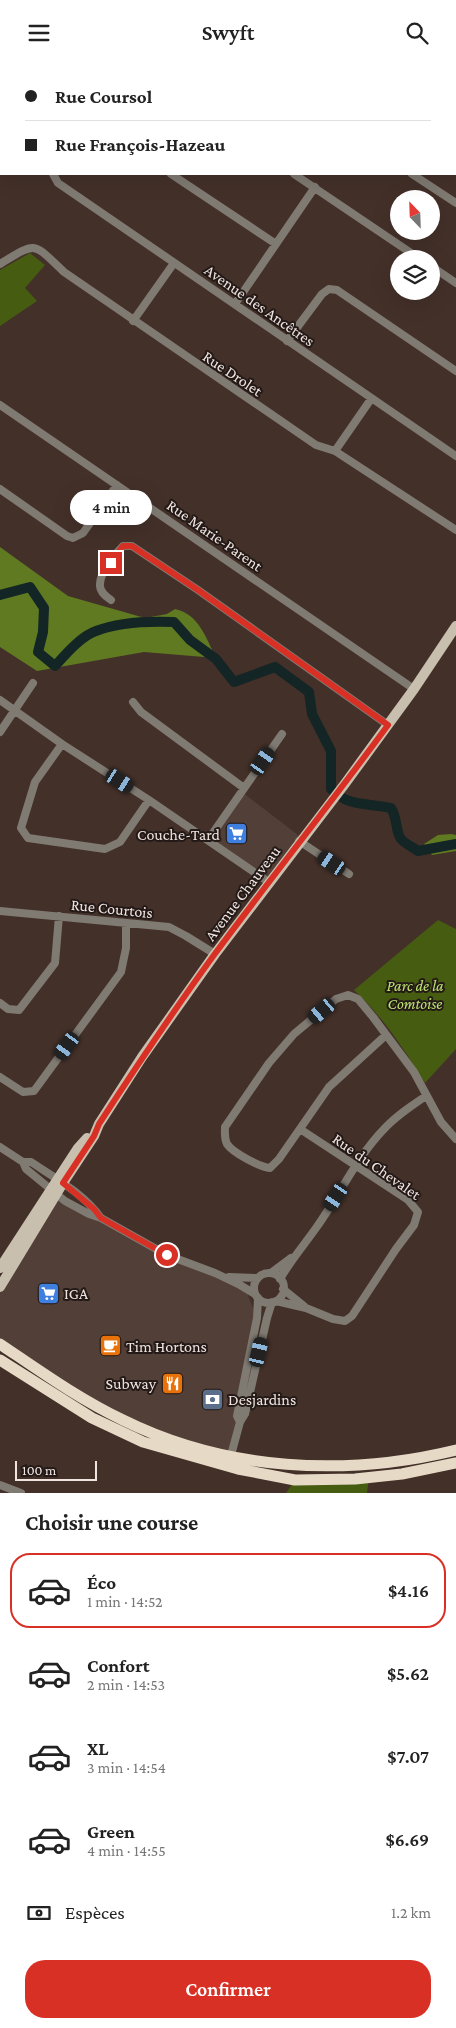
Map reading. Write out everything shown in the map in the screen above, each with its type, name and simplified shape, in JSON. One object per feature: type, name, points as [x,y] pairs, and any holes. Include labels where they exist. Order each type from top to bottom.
[{"type":"highway","points":[[0,1344],[68,1390],[124,1421],[229,1461],[336,1466],[400,1461],[456,1450]]},
{"type":"highway","points":[[0,1360],[92,1419],[143,1442],[229,1461],[295,1480],[355,1479],[402,1474],[456,1463]]},
{"type":"main road","name":"Avenue Chauveau","points":[[53,1192],[78,1148],[99,1124],[142,1057],[215,954],[344,785],[414,689],[456,626]]},
{"type":"main road","points":[[0,1268],[53,1192]]},
{"type":"main road","points":[[0,1287],[53,1192]]},
{"type":"street","name":"Avenue des Ancêtres","points":[[54,175],[58,183],[456,457]]},
{"type":"street","points":[[172,175],[276,244]]},
{"type":"street","points":[[296,175],[407,250]]},
{"type":"street","points":[[414,175],[456,203]]},
{"type":"street","points":[[235,304],[315,187]]},
{"type":"street","name":"Rue Drolet","points":[[0,263],[26,248],[32,246],[38,248],[64,272],[132,321],[316,445],[335,451],[456,530]]},
{"type":"street","points":[[132,321],[174,263]]},
{"type":"street","points":[[440,272],[456,283]]},
{"type":"street","points":[[287,341],[322,294],[329,289],[337,290],[456,371]]},
{"type":"street","points":[[335,451],[371,399]]},
{"type":"street","name":"Rue Marie-Parent","points":[[0,405],[414,689]]},
{"type":"street","points":[[0,489],[67,536],[73,538],[83,533],[117,485]]},
{"type":"street","points":[[110,600],[101,589],[102,575],[123,546],[132,546],[198,590],[388,725]]},
{"type":"street","points":[[0,732],[33,683]]},
{"type":"street","points":[[0,700],[62,744],[149,800],[270,883]]},
{"type":"street","points":[[133,702],[141,712],[244,788]]},
{"type":"street","points":[[208,840],[282,734]]},
{"type":"street","points":[[62,744],[36,782],[21,827],[28,838],[105,849],[120,841],[149,800]]},
{"type":"street","points":[[300,841],[349,874]]},
{"type":"street","name":"Rue Courtois","points":[[0,911],[169,927],[186,935],[215,954]]},
{"type":"street","points":[[0,1003],[8,1009],[20,1010],[55,963],[59,916]]},
{"type":"street","points":[[0,1077],[23,1092],[34,1091],[121,972],[126,949],[126,923]]},
{"type":"street","points":[[386,1035],[329,1087],[270,1168],[260,1167],[228,1145],[224,1136],[226,1127],[259,1079],[294,1034],[336,999],[348,995],[360,1001],[386,1035],[414,1072],[441,1122],[456,1139]]},
{"type":"street","points":[[280,1279],[294,1255],[316,1228],[356,1166],[383,1130],[405,1110],[426,1096]]},
{"type":"street","name":"Rue du Chevalet","points":[[274,1301],[306,1308],[333,1319],[345,1321],[352,1316],[414,1225],[418,1212],[408,1200],[300,1129]]},
{"type":"street","points":[[0,1147],[23,1162],[30,1162],[60,1181],[94,1209],[101,1218]]},
{"type":"street","points":[[23,1162],[26,1169],[53,1192],[88,1214],[101,1218],[167,1255],[222,1276],[265,1302],[274,1301],[280,1297],[283,1289],[280,1279],[271,1273]]},
{"type":"street","points":[[222,1276],[246,1279],[257,1278],[271,1273],[294,1255]]},
{"type":"street","points":[[240,1422],[237,1416],[257,1318],[257,1296],[254,1286],[257,1278]]},
{"type":"street","name":"Rue du Chevalet","points":[[283,1289],[306,1308]]},
{"type":"street","points":[[229,1461],[240,1422],[245,1414],[267,1318],[274,1301]]},
{"type":"street","points":[[0,1485],[21,1493]]},
{"type":"shaded area","points":[[242,792],[302,838],[270,883],[208,840]]},
{"type":"shaded area","points":[[56,1195],[137,1239],[245,1288],[257,1318],[231,1456],[148,1431],[0,1344],[0,1287]]},
{"type":"green space","points":[[30,253],[45,265],[25,288],[37,301],[0,326],[0,270]]},
{"type":"green space","points":[[0,547],[68,596],[145,618],[167,614],[175,609],[183,612],[196,621],[216,658],[144,652],[37,671],[0,647]]},
{"type":"green space","points":[[438,835],[456,835],[456,851],[432,855],[424,844]]},
{"type":"green space","name":"Parc de la Comtoise","points":[[438,920],[456,929],[456,1049],[425,1083],[392,1034],[365,1000],[354,990]]},
{"type":"green space","points":[[369,1478],[367,1493],[286,1493],[295,1480]]},
{"type":"waterway","points":[[0,595],[30,587],[44,608],[43,632],[38,652],[55,666],[68,651],[90,633],[124,624],[174,622],[190,640],[216,659],[234,682],[275,667],[309,692],[312,714],[331,751],[331,789],[337,795],[351,802],[391,808],[401,839],[418,851],[456,844]]},
{"type":"place","name":"Couche-Tard","points":[[236,834]]},
{"type":"place","name":"IGA","points":[[48,1293]]},
{"type":"place","name":"Tim Hortons","points":[[110,1346]]},
{"type":"place","name":"Subway","points":[[172,1383]]},
{"type":"place","name":"Desjardins","points":[[212,1399]]},
{"type":"route","points":[[111,563],[123,546],[132,546],[198,590],[388,725],[181,1001],[142,1057],[63,1183],[94,1209],[101,1218],[167,1255]]}]
